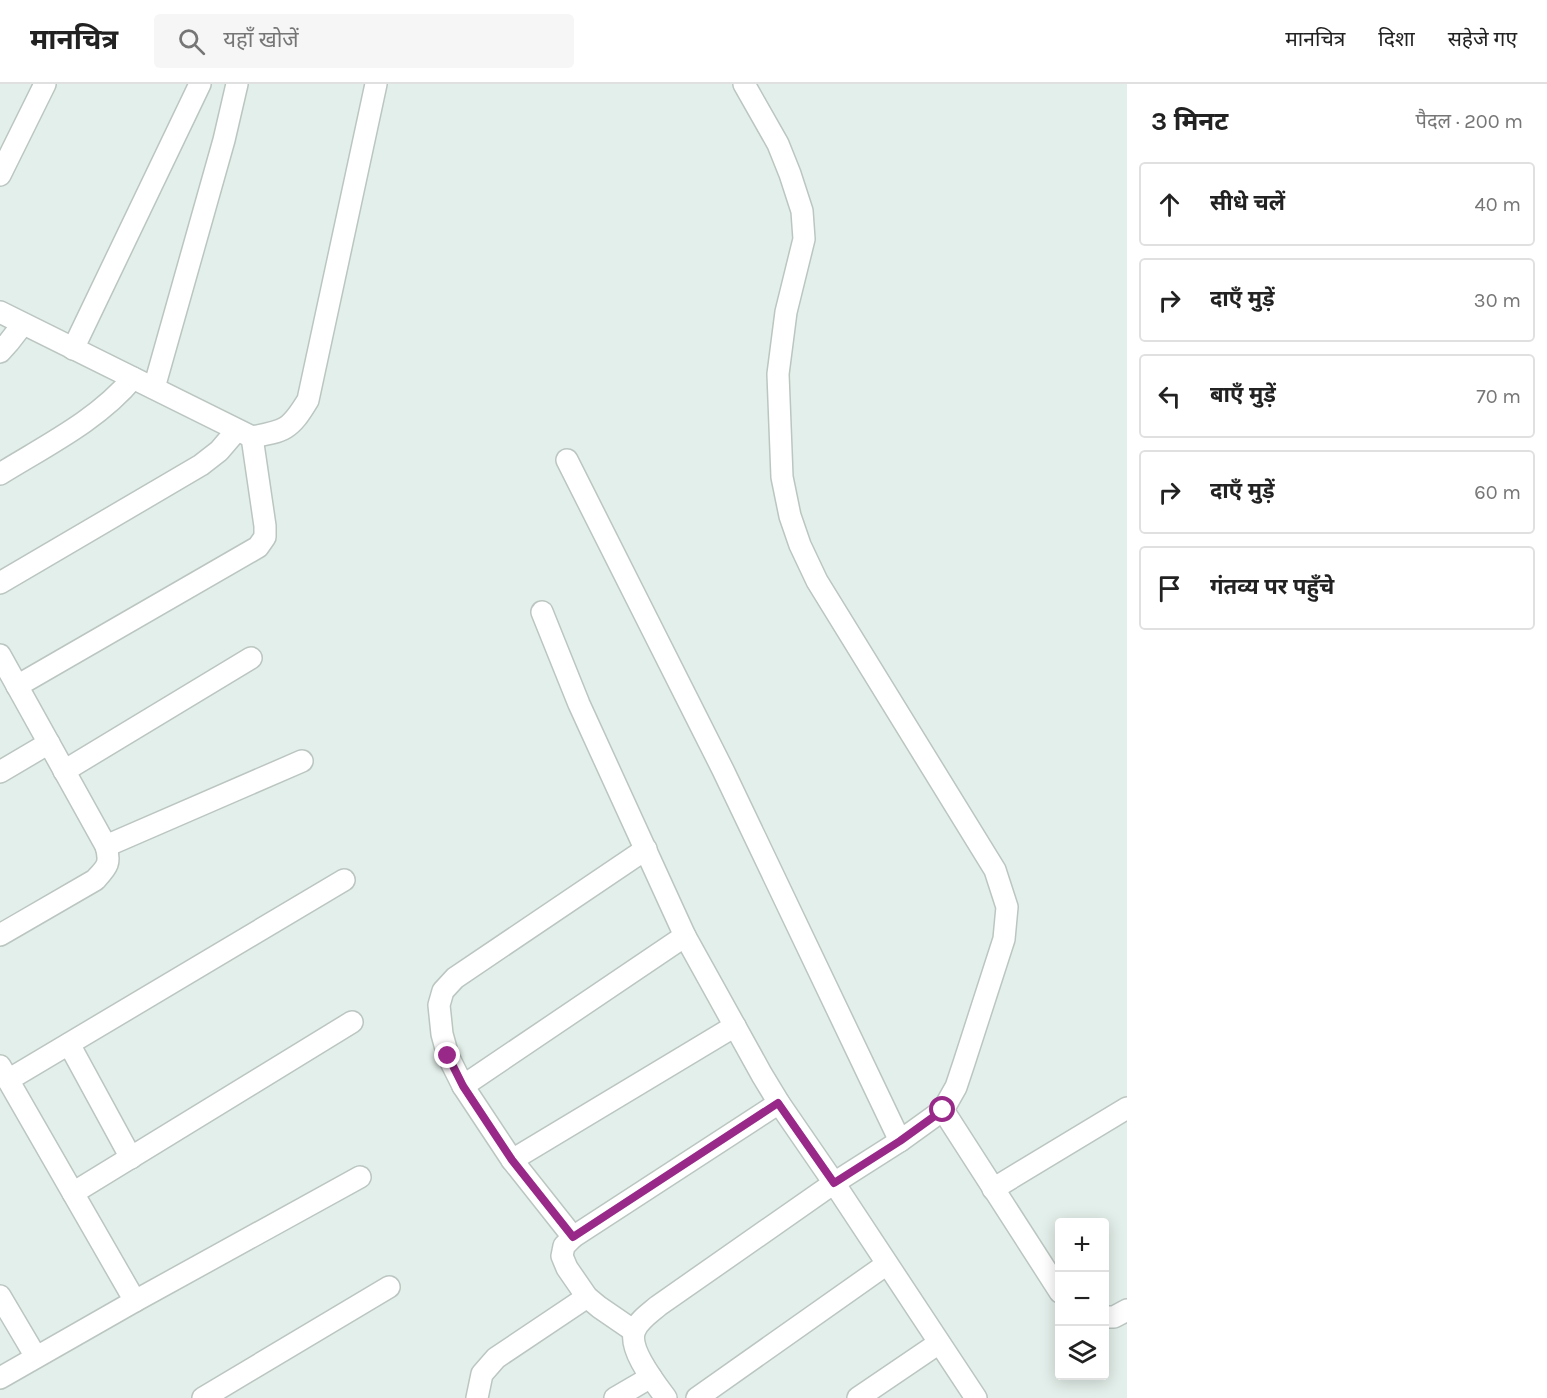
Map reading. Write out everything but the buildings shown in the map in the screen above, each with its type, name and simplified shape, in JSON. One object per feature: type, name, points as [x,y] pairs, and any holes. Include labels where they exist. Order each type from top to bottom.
[{"type":"street","points":[[0,175],[45,84]]},
{"type":"street","points":[[73,349],[200,84]]},
{"type":"street","points":[[154,388],[224,140],[237,84]]},
{"type":"street","points":[[0,312],[244,434],[280,432],[297,418],[308,400],[376,84]]},
{"type":"street","points":[[666,1398],[634,1348],[634,1331],[643,1319],[658,1306],[943,1110],[959,1079],[1004,939],[1007,907],[995,870],[817,580],[800,545],[790,516],[782,477],[778,374],[786,312],[804,239],[802,211],[778,144],[744,84]]},
{"type":"street","points":[[0,352],[23,324]]},
{"type":"street","points":[[0,474],[90,419],[121,392],[133,378]]},
{"type":"street","points":[[0,583],[201,465],[244,434]]},
{"type":"street","points":[[17,686],[258,547],[265,537],[265,526],[244,434]]},
{"type":"street","points":[[567,460],[723,770],[900,1141]]},
{"type":"street","points":[[542,612],[579,704],[685,936],[778,1103],[834,1183],[976,1398]]},
{"type":"street","points":[[0,655],[106,846],[109,858],[105,869],[95,880],[0,935]]},
{"type":"street","points":[[64,771],[251,658]]},
{"type":"street","points":[[0,772],[49,744]]},
{"type":"street","points":[[106,846],[302,761]]},
{"type":"street","points":[[573,1237],[512,1160],[463,1086],[448,1056],[442,1034],[439,1005],[443,991],[455,978],[646,849]]},
{"type":"street","points":[[135,1301],[4,1073],[69,1044],[344,880]]},
{"type":"street","points":[[463,1086],[685,936]]},
{"type":"street","points":[[73,1193],[352,1022]]},
{"type":"street","points":[[512,1160],[735,1026]]},
{"type":"street","points":[[69,1044],[131,1158]]},
{"type":"street","points":[[634,1331],[587,1297],[561,1256],[564,1246],[573,1237],[778,1103]]},
{"type":"street","points":[[993,1189],[1127,1108]]},
{"type":"street","points":[[943,1110],[1055,1286]]},
{"type":"street","points":[[0,1378],[360,1177]]},
{"type":"street","points":[[697,1398],[887,1264]]},
{"type":"street","points":[[203,1398],[389,1287]]},
{"type":"street","points":[[0,1296],[36,1357]]},
{"type":"street","points":[[477,1398],[482,1374],[496,1358],[587,1297]]},
{"type":"street","points":[[1109,1317],[1114,1317],[1127,1310]]},
{"type":"street","points":[[858,1398],[939,1343]]},
{"type":"street","points":[[615,1398],[651,1377]]},
{"type":"route","points":[[448,1056],[463,1086],[512,1160],[573,1237],[778,1103],[834,1183],[900,1141],[943,1110]]}]
